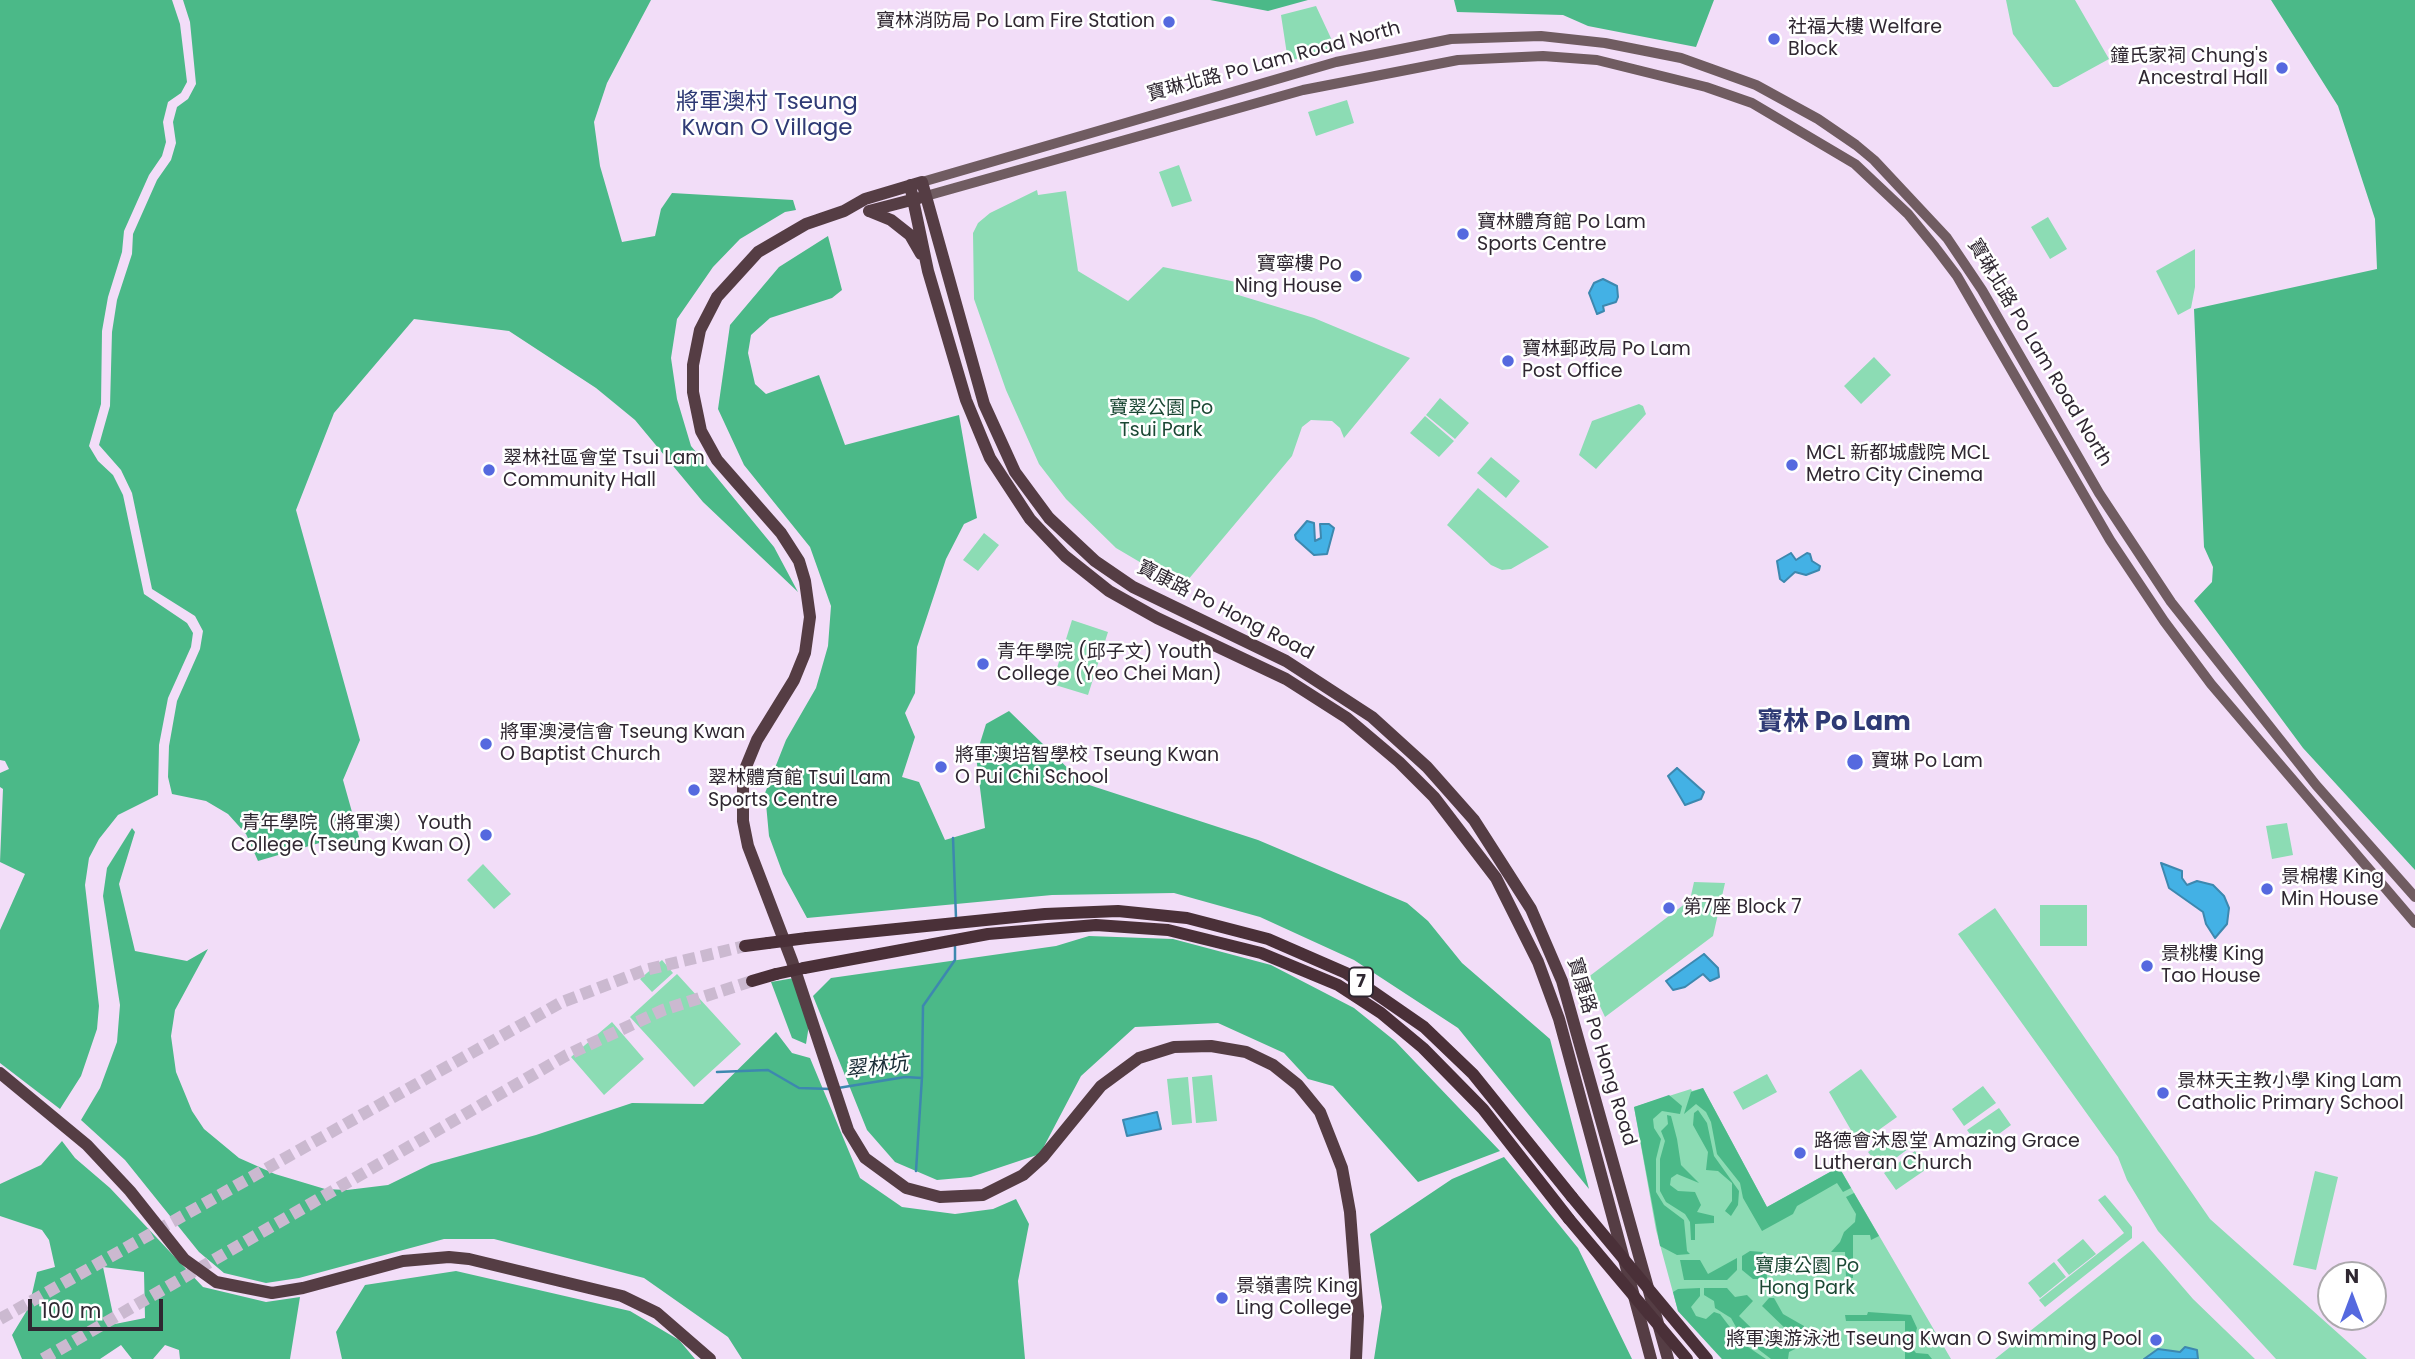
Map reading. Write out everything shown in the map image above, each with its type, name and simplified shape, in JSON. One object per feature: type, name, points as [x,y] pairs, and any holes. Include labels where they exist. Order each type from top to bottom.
[{"type":"highway","name":"7","points":[[746,946],[1071,912],[1134,912],[1205,921],[1282,943],[1346,973],[1410,1016],[1461,1061],[1707,1359]]},
{"type":"highway","name":"7","points":[[752,981],[918,945],[1076,926],[1137,926],[1219,940],[1285,961],[1338,985],[1381,1013],[1442,1065],[1483,1109],[1569,1219],[1687,1359]]},
{"type":"main road","name":"寶琳北路 Po Lam Road North","points":[[1356,1359],[1358,1316],[1350,1212],[1333,1140],[1320,1112],[1298,1085],[1273,1065],[1246,1052],[1211,1046],[1174,1047],[1139,1058],[1101,1086],[1043,1157],[1016,1181],[984,1195],[950,1197],[914,1191],[873,1166],[848,1130],[792,961],[745,834],[743,774],[757,740],[794,680],[805,653],[810,617],[805,581],[799,561],[781,533],[717,460],[701,431],[693,392],[693,365],[700,330],[712,306],[731,279],[750,259],[776,239],[806,224],[844,211],[865,199],[1336,62],[1451,39],[1541,36],[1605,43],[1681,58],[1756,85],[1818,119],[1856,145],[1947,238],[1982,290],[2099,493],[2163,591],[2308,775],[2415,897]]},
{"type":"main road","name":"寶琳北路 Po Lam Road North","points":[[844,211],[869,211],[920,198],[1303,90],[1458,60],[1502,56],[1597,60],[1706,87],[1752,103],[1855,164],[1908,214],[1935,247],[1957,276],[2110,540],[2164,621],[2220,694],[2415,923]]},
{"type":"main road","name":"寶康路 Po Hong Road","points":[[916,184],[984,404],[1016,472],[1049,518],[1079,548],[1133,587],[1286,661],[1387,728],[1459,801],[1505,865],[1542,932],[1569,1000],[1668,1359]]},
{"type":"main road","name":"寶康路 Po Hong Road","points":[[920,198],[928,271],[960,382],[985,449],[1019,505],[1053,545],[1094,580],[1129,603],[1286,679],[1347,718],[1423,785],[1490,869],[1529,942],[1552,999],[1651,1359]]},
{"type":"main road","points":[[869,211],[891,220],[910,235],[928,271]]},
{"type":"main road","points":[[0,1073],[87,1145],[130,1191],[184,1259],[216,1282],[272,1293],[303,1288],[403,1261],[449,1257],[469,1259],[600,1289],[630,1299],[666,1320],[710,1359]]},
{"type":"green space","points":[[0,0],[172,0],[180,24],[187,82],[181,93],[168,102],[163,122],[166,142],[162,156],[149,175],[124,231],[122,252],[108,297],[102,331],[101,404],[89,446],[98,461],[113,475],[123,495],[144,594],[187,623],[193,633],[191,647],[168,698],[159,745],[158,795],[118,815],[99,839],[89,858],[85,885],[99,1006],[97,1029],[81,1076],[60,1109],[0,1063],[0,930],[25,874],[0,862],[3,789],[0,787],[0,773],[9,769],[5,761],[0,760]]},
{"type":"green space","points":[[183,0],[651,0],[607,83],[594,122],[600,166],[622,242],[655,236],[661,209],[672,193],[793,200],[796,210],[785,212],[740,239],[713,267],[677,319],[671,358],[677,399],[691,446],[774,547],[798,592],[703,502],[635,420],[596,388],[509,331],[414,319],[334,413],[296,510],[360,740],[343,780],[361,844],[333,839],[258,861],[246,834],[228,814],[206,801],[172,794],[168,777],[169,746],[177,701],[200,649],[203,631],[195,616],[152,589],[132,493],[121,470],[99,445],[110,406],[112,332],[117,300],[132,254],[133,234],[157,180],[171,160],[176,143],[173,122],[177,107],[188,99],[196,84],[190,22]]},
{"type":"green space","points":[[1210,0],[1308,0],[1268,11]]},
{"type":"green space","points":[[1454,0],[1714,0],[1696,47],[1588,26],[1563,15],[1457,12]]},
{"type":"green space","points":[[2006,0],[2075,0],[2109,59],[2058,87],[2053,87],[2013,34]]},
{"type":"green space","points":[[2271,0],[2415,0],[2415,870],[2303,748],[2194,601],[2212,582],[2213,567],[2204,547],[2194,309],[2377,269],[2375,219],[2338,106]]},
{"type":"green space","points":[[1316,6],[1336,49],[1288,61],[1281,15]]},
{"type":"green space","points":[[1347,100],[1354,123],[1316,136],[1308,112]]},
{"type":"green space","points":[[1179,165],[1192,201],[1172,207],[1159,172]]},
{"type":"green space","name":"寶翠公園 Po Tsui Park","points":[[1037,190],[1038,195],[1066,191],[1078,271],[1128,301],[1163,267],[1236,282],[1235,294],[1314,318],[1410,358],[1344,438],[1340,428],[1332,421],[1311,420],[1302,427],[1292,456],[1182,587],[1167,578],[1155,578],[1155,571],[1116,548],[1066,499],[1039,464],[1006,390],[974,299],[973,233],[978,223],[990,213]]},
{"type":"green space","points":[[2048,217],[2067,249],[2050,259],[2031,227]]},
{"type":"green space","points":[[828,236],[842,290],[832,298],[770,318],[751,335],[748,353],[755,384],[766,394],[819,375],[845,445],[959,415],[977,518],[964,524],[946,559],[917,647],[915,693],[905,713],[915,737],[902,777],[919,782],[945,840],[985,828],[976,756],[986,724],[1009,711],[1083,783],[1258,840],[1407,903],[1428,921],[1462,963],[1550,1039],[1589,1189],[1458,1028],[1354,960],[1260,917],[1174,893],[1052,895],[807,918],[783,874],[769,836],[765,793],[786,740],[816,688],[828,646],[831,606],[810,547],[744,465],[718,409],[730,325],[779,267]]},
{"type":"green space","points":[[2195,249],[2195,287],[2191,308],[2178,315],[2156,271]]},
{"type":"green space","points":[[1874,357],[1891,375],[1861,404],[1844,386]]},
{"type":"green space","points":[[1440,398],[1469,423],[1455,439],[1426,415]]},
{"type":"green space","points":[[1639,404],[1643,406],[1646,414],[1596,469],[1579,455],[1592,421]]},
{"type":"green space","points":[[1425,416],[1454,441],[1439,457],[1410,433]]},
{"type":"green space","points":[[1491,457],[1520,481],[1506,498],[1477,473]]},
{"type":"green space","points":[[1478,488],[1549,547],[1511,569],[1502,570],[1491,565],[1447,525]]},
{"type":"green space","points":[[984,533],[999,545],[978,571],[963,560]]},
{"type":"green space","points":[[1072,620],[1108,632],[1088,695],[1052,684]]},
{"type":"green space","points":[[2287,823],[2293,855],[2272,859],[2266,826]]},
{"type":"green space","points":[[132,828],[135,832],[119,884],[135,951],[187,961],[208,949],[175,1010],[171,1036],[176,1072],[192,1111],[204,1129],[239,1158],[275,1174],[325,1189],[347,1190],[388,1185],[431,1164],[536,1135],[632,1103],[703,1104],[776,1032],[792,1053],[810,1058],[860,1178],[902,1207],[955,1214],[993,1209],[1016,1199],[1029,1224],[1018,1281],[1025,1359],[742,1359],[728,1337],[644,1278],[494,1239],[444,1239],[299,1278],[266,1283],[224,1273],[199,1252],[125,1160],[81,1120],[100,1088],[117,1042],[120,1005],[103,896],[107,868]]},
{"type":"green space","points":[[483,864],[511,894],[494,909],[467,880]]},
{"type":"green space","points":[[1694,882],[1725,883],[1713,936],[1605,1017],[1587,978],[1690,900]]},
{"type":"green space","points":[[2040,905],[2087,905],[2087,946],[2040,946]]},
{"type":"green space","points":[[1995,908],[2210,1219],[2317,1314],[2317,1331],[2336,1331],[2367,1359],[2276,1359],[2158,1231],[2127,1180],[2118,1157],[1958,934]]},
{"type":"green space","points":[[1089,936],[1173,939],[1271,965],[1354,1008],[1395,1041],[1500,1151],[1418,1182],[1333,1086],[1308,1079],[1284,1053],[1218,1023],[1135,1027],[1081,1076],[1040,1154],[971,1177],[937,1180],[895,1162],[867,1130],[813,996],[831,978],[1056,946]]},
{"type":"green space","points":[[662,960],[673,973],[652,992],[640,979]]},
{"type":"green space","points":[[677,974],[741,1044],[694,1087],[630,1017]]},
{"type":"green space","points":[[794,978],[809,1025],[806,1044],[792,1038],[771,982]]},
{"type":"green space","points":[[612,1022],[644,1059],[604,1095],[571,1057]]},
{"type":"green space","points":[[1861,1069],[1897,1117],[1859,1144],[1829,1092]]},
{"type":"green space","points":[[1767,1074],[1777,1092],[1743,1110],[1733,1092]]},
{"type":"green space","points":[[1212,1075],[1217,1121],[1196,1123],[1192,1077]]},
{"type":"green space","points":[[1188,1077],[1192,1123],[1172,1125],[1167,1079]]},
{"type":"green space","points":[[1983,1086],[1996,1103],[1964,1126],[1952,1109]]},
{"type":"green space","name":"寶康公園 Po Hong Park","points":[[1703,1088],[1767,1207],[1839,1167],[1951,1359],[1722,1359],[1678,1311],[1656,1230],[1634,1107],[1691,1089]]},
{"type":"green space","points":[[1703,1088],[1767,1207],[1839,1167],[1851,1188],[1843,1192],[1837,1183],[1797,1206],[1793,1214],[1762,1231],[1743,1198],[1740,1183],[1717,1154],[1711,1122],[1706,1112],[1696,1104],[1684,1114],[1691,1092]]},
{"type":"green space","points":[[1669,1095],[1682,1106],[1680,1114],[1662,1111],[1653,1119],[1654,1128],[1661,1139],[1656,1159],[1656,1192],[1664,1205],[1684,1220],[1687,1251],[1690,1254],[1677,1255],[1660,1246],[1634,1107]]},
{"type":"green space","points":[[1999,1108],[2011,1125],[1980,1148],[1967,1130]]},
{"type":"green space","points":[[1698,1110],[1707,1123],[1714,1156],[1739,1191],[1738,1205],[1731,1216],[1725,1211],[1732,1201],[1732,1183],[1718,1171],[1706,1170],[1708,1152],[1693,1125],[1694,1113]]},
{"type":"green space","points":[[1667,1115],[1671,1116],[1681,1165],[1699,1183],[1677,1174],[1671,1178],[1670,1185],[1678,1191],[1695,1192],[1701,1205],[1697,1212],[1714,1216],[1714,1223],[1695,1224],[1695,1240],[1691,1240],[1690,1222],[1685,1214],[1666,1202],[1660,1191],[1660,1159],[1665,1141],[1661,1131],[1668,1124]]},
{"type":"green space","points":[[1900,1129],[1912,1146],[1881,1169],[1868,1152]]},
{"type":"green space","points":[[62,1141],[75,1158],[110,1188],[203,1287],[266,1302],[300,1297],[290,1359],[180,1359],[179,1350],[165,1345],[153,1359],[132,1359],[121,1345],[100,1359],[22,1359],[12,1335],[29,1307],[37,1272],[55,1267],[49,1240],[42,1230],[0,1216],[0,1184],[41,1165]],"holes":[[[103,1267],[144,1272],[145,1318],[115,1324]]]},
{"type":"green space","points":[[1915,1151],[1928,1168],[1896,1190],[1884,1173]]},
{"type":"green space","points":[[1504,1157],[1578,1248],[1632,1359],[1374,1359],[1382,1307],[1370,1234],[1452,1179]]},
{"type":"green space","points":[[2315,1171],[2338,1177],[2316,1270],[2293,1265]]},
{"type":"green space","points":[[1854,1193],[1879,1236],[1871,1240],[1870,1235],[1853,1235],[1853,1278],[1846,1278],[1845,1252],[1831,1252],[1844,1232],[1855,1222],[1856,1214],[1846,1197]]},
{"type":"green space","points":[[2105,1195],[2132,1227],[2132,1238],[2045,1307],[2039,1300],[2124,1233],[2098,1200]]},
{"type":"green space","points":[[2083,1239],[2096,1254],[2069,1275],[2057,1260]]},
{"type":"green space","points":[[2143,1241],[2193,1299],[2255,1359],[1995,1359]]},
{"type":"green space","points":[[1750,1251],[1763,1252],[1767,1279],[1753,1279],[1742,1270],[1742,1256]]},
{"type":"green space","points":[[1737,1258],[1737,1270],[1727,1280],[1684,1280],[1680,1260],[1700,1260],[1708,1274]]},
{"type":"green space","points":[[2054,1262],[2066,1277],[2040,1298],[2028,1283]]},
{"type":"green space","points":[[456,1271],[630,1311],[679,1340],[695,1359],[342,1359],[336,1332],[365,1285]]},
{"type":"green space","points":[[1700,1288],[1700,1296],[1691,1307],[1696,1316],[1706,1319],[1714,1312],[1720,1314],[1742,1343],[1766,1359],[1722,1359],[1678,1311],[1673,1292],[1678,1289]]},
{"type":"green space","points":[[1704,1288],[1727,1288],[1735,1297],[1747,1295],[1753,1301],[1739,1316],[1773,1349],[1789,1332],[1762,1306],[1769,1298],[1774,1298],[1783,1314],[1804,1326],[1805,1337],[1797,1348],[1789,1352],[1788,1359],[1771,1359],[1741,1336],[1731,1318],[1715,1308],[1714,1301],[1704,1295]]},
{"type":"green space","points":[[1868,1312],[1911,1315],[1917,1328],[1912,1348],[1916,1353],[1928,1354],[1932,1359],[1905,1359],[1905,1321],[1846,1321],[1845,1315],[1867,1315]]},
{"type":"water","points":[[1603,279],[1617,286],[1618,297],[1616,302],[1603,306],[1604,311],[1597,314],[1589,293],[1594,283]]},
{"type":"water","points":[[1307,521],[1314,523],[1315,541],[1321,538],[1320,524],[1329,524],[1334,528],[1327,554],[1314,555],[1296,539],[1295,535]]},
{"type":"water","points":[[1791,553],[1796,560],[1807,553],[1810,554],[1812,561],[1820,566],[1819,570],[1806,575],[1795,572],[1784,582],[1780,579],[1777,561]]},
{"type":"water","points":[[1677,768],[1704,792],[1701,799],[1685,805],[1668,776]]},
{"type":"water","points":[[2161,863],[2182,871],[2182,878],[2187,885],[2197,881],[2213,885],[2224,896],[2229,908],[2227,924],[2215,938],[2206,924],[2203,912],[2169,888]]},
{"type":"water","points":[[1704,954],[1718,968],[1719,977],[1710,981],[1703,974],[1685,987],[1673,990],[1666,981]]},
{"type":"water","points":[[1157,1112],[1161,1129],[1127,1136],[1123,1120]]},
{"type":"water","points":[[2185,1347],[2197,1350],[2198,1359],[2144,1359],[2158,1349],[2180,1352]]},
{"type":"waterway","name":"翠林坑","points":[[953,838],[956,918]]},
{"type":"waterway","name":"翠林坑","points":[[838,1088],[905,1077],[922,1078],[923,1006],[955,960],[955,945]]},
{"type":"waterway","name":"翠林坑","points":[[717,1072],[768,1070],[799,1088],[831,1089]]},
{"type":"waterway","points":[[916,1171],[922,1077]]},
{"type":"tunnel","points":[[0,1319],[560,1003],[645,970],[745,946]]},
{"type":"tunnel","points":[[43,1359],[567,1055],[663,1010],[752,981]]},
{"type":"place","name":"寶林消防局 Po Lam Fire Station","points":[[1169,22]]},
{"type":"place","name":"社福大樓 Welfare Block","points":[[1774,39]]},
{"type":"place","name":"鐘氏家祠 Chung's Ancestral Hall","points":[[2282,68]]},
{"type":"place","name":"寶林體育館 Po Lam Sports Centre","points":[[1463,234]]},
{"type":"place","name":"寶寧樓 Po Ning House","points":[[1356,276]]},
{"type":"place","name":"寶林郵政局 Po Lam Post Office","points":[[1508,361]]},
{"type":"place","name":"MCL 新都城戲院 MCL Metro City Cinema","points":[[1792,465]]},
{"type":"place","name":"翠林社區會堂 Tsui Lam Community Hall","points":[[489,470]]},
{"type":"place","name":"青年學院 (邱子文) Youth College (Yeo Chei Man)","points":[[983,664]]},
{"type":"place","name":"將軍澳浸信會 Tseung Kwan O Baptist Church","points":[[486,744]]},
{"type":"place","name":"寶琳 Po Lam","points":[[1855,762]]},
{"type":"place","name":"將軍澳培智學校 Tseung Kwan O Pui Chi School","points":[[941,767]]},
{"type":"place","name":"翠林體育館 Tsui Lam Sports Centre","points":[[694,790]]},
{"type":"place","name":"青年學院（將軍澳） Youth College (Tseung Kwan O)","points":[[486,835]]},
{"type":"place","name":"景棉樓 King Min House","points":[[2267,889]]},
{"type":"place","name":"第7座 Block 7","points":[[1669,908]]},
{"type":"place","name":"景桃樓 King Tao House","points":[[2147,966]]},
{"type":"place","name":"景林天主教小學 King Lam Catholic Primary School","points":[[2163,1093]]},
{"type":"place","name":"路德會沐恩堂 Amazing Grace Lutheran Church","points":[[1800,1153]]},
{"type":"place","name":"景嶺書院 King Ling College","points":[[1222,1298]]},
{"type":"place","name":"將軍澳游泳池 Tseung Kwan O Swimming Pool","points":[[2156,1340]]},
{"type":"district","name":"將軍澳村 Tseung Kwan O Village","points":[[767,116]]},
{"type":"district","name":"寶林 Po Lam","points":[[1834,723]]}]
